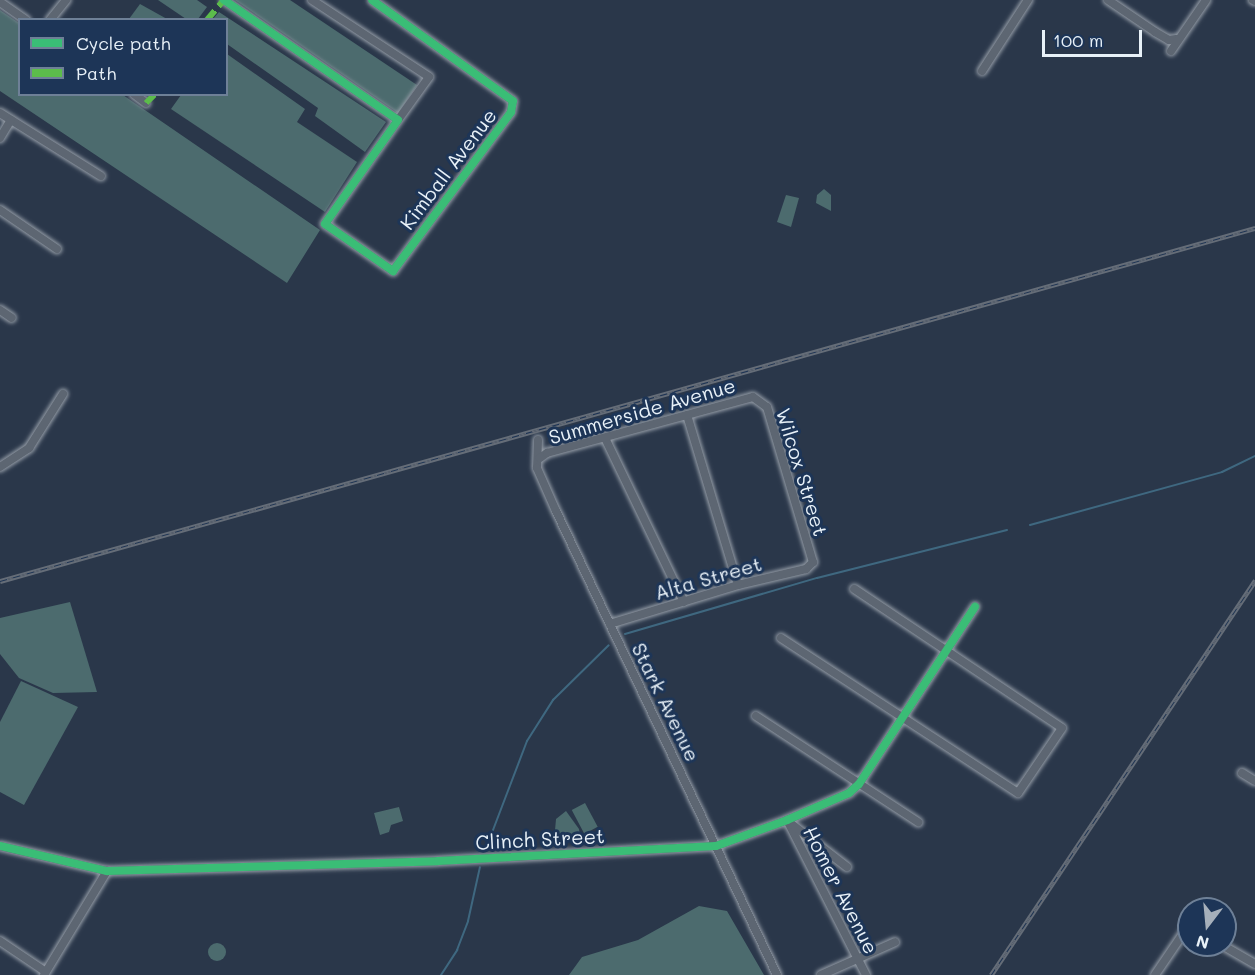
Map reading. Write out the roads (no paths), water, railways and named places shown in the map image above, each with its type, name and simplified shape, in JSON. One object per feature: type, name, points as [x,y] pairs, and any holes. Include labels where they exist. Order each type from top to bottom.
[{"type":"street","points":[[52,18],[66,0]]},
{"type":"street","points":[[224,0],[398,120],[429,77],[312,0]]},
{"type":"street","name":"Kimball Avenue","points":[[372,0],[510,97],[513,106],[393,271],[325,224],[398,120]]},
{"type":"street","points":[[982,71],[1028,0]]},
{"type":"street","points":[[1108,0],[1155,32],[1169,40],[1176,39]]},
{"type":"street","points":[[1171,51],[1176,39],[1206,0]]},
{"type":"street","points":[[0,2],[23,18]]},
{"type":"street","points":[[137,96],[146,103]]},
{"type":"street","points":[[0,113],[101,176]]},
{"type":"street","points":[[0,138],[11,120]]},
{"type":"street","points":[[0,210],[57,249]]},
{"type":"street","points":[[0,310],[12,318]]},
{"type":"street","points":[[0,467],[29,448],[63,393]]},
{"type":"street","name":"Summerside Avenue","points":[[540,458],[547,453],[753,397]]},
{"type":"street","name":"Wilcox Street","points":[[753,397],[767,407],[813,562]]},
{"type":"street","points":[[687,415],[738,585]]},
{"type":"street","points":[[605,438],[684,602]]},
{"type":"street","name":"Stark Avenue","points":[[538,440],[540,458],[537,468],[777,975]]},
{"type":"street","name":"Alta Street","points":[[610,624],[738,585],[806,569],[813,562]]},
{"type":"street","points":[[781,638],[1018,793],[1062,728],[854,589]]},
{"type":"street","name":"Clinch Street","points":[[0,846],[107,871],[438,861],[716,846],[787,820],[849,793],[859,784],[900,716],[947,651],[975,607]]},
{"type":"street","points":[[756,716],[918,822]]},
{"type":"street","points":[[1242,772],[1255,781]]},
{"type":"street","points":[[787,820],[847,867]]},
{"type":"street","name":"Homer Avenue","points":[[787,820],[866,975]]},
{"type":"street","points":[[0,941],[45,974],[107,871]]},
{"type":"street","points":[[1155,975],[1177,941]]},
{"type":"street","points":[[821,975],[895,942]]},
{"type":"street","points":[[1237,954],[1255,964]]},
{"type":"waterway","points":[[1030,525],[1222,472],[1255,456]]},
{"type":"waterway","points":[[625,634],[817,578],[1007,530]]},
{"type":"waterway","points":[[485,851],[527,741],[553,700],[609,645]]},
{"type":"waterway","points":[[441,975],[457,950],[468,921],[480,867]]},
{"type":"railway","points":[[0,581],[1255,228]]},
{"type":"railway","points":[[991,975],[1255,580]]}]
